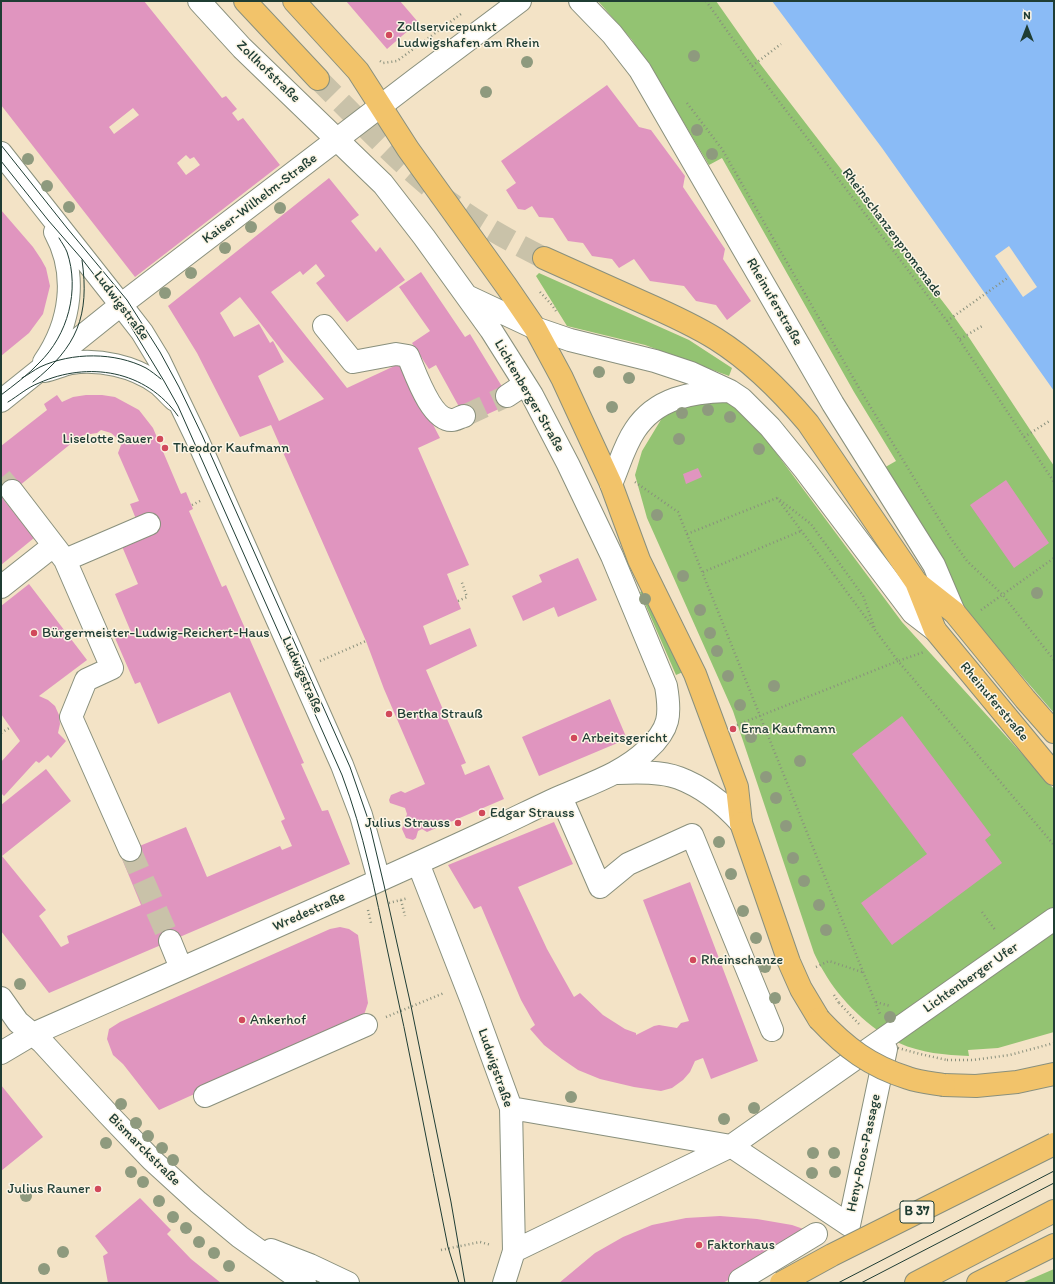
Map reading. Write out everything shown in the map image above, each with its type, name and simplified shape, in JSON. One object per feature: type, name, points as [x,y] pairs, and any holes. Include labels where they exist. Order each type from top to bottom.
[{"type":"main road","points":[[245,1],[318,79]]},
{"type":"main road","points":[[294,1],[358,71],[408,149],[507,287],[535,328],[562,378],[622,481],[639,560],[695,674],[737,787],[741,823],[789,962],[801,989],[819,1019],[837,1039],[857,1054],[880,1068],[909,1079],[944,1085],[976,1086],[1010,1083],[1054,1074]]},
{"type":"main road","points":[[544,258],[697,328],[735,352],[761,373],[808,423],[916,582]]},
{"type":"main road","name":"Rheinuferstraße","points":[[916,582],[954,612],[1054,732]]},
{"type":"main road","name":"Rheinuferstraße","points":[[916,582],[935,630],[1054,774]]},
{"type":"main road","name":"B 37","points":[[781,1283],[832,1254],[1054,1144]]},
{"type":"main road","points":[[916,1283],[1054,1211]]},
{"type":"main road","points":[[978,1283],[1054,1245]]},
{"type":"street","name":"Zollhofstraße","points":[[199,1],[242,48],[338,140]]},
{"type":"street","name":"Kaiser-Wilhelm-Straße","points":[[1,401],[122,305],[338,140],[502,9],[520,1]]},
{"type":"street","name":"Rheinuferstraße","points":[[580,1],[612,34],[640,70],[833,404],[934,565],[954,612]]},
{"type":"street","name":"Lichtenberger Straße","points":[[338,140],[383,184],[491,330],[516,390],[548,425],[591,510],[615,563],[666,686]]},
{"type":"street","name":"Ludwigstraße","points":[[1,153],[122,305],[142,332],[159,360],[183,408],[352,789],[361,815],[379,880]]},
{"type":"street","name":"Ludwigstraße","points":[[35,374],[57,339],[68,302],[69,289],[69,277],[65,254],[48,220],[47,211]]},
{"type":"street","name":"Rheinuferstraße","points":[[466,295],[535,328],[570,340],[655,361],[692,373],[730,391],[742,399],[770,427],[805,470],[913,613],[935,630]]},
{"type":"street","points":[[324,326],[353,362],[396,354],[408,356],[434,411],[443,418],[452,420],[464,416]]},
{"type":"street","name":"Ludwigstraße","points":[[35,374],[70,363],[95,362],[123,366],[144,375],[158,384],[183,408]]},
{"type":"street","points":[[622,481],[626,447],[635,430],[649,413],[666,402],[686,395],[730,391]]},
{"type":"street","points":[[12,491],[59,553],[112,668],[86,680],[71,717],[130,850]]},
{"type":"street","points":[[1,587],[59,553],[149,524]]},
{"type":"street","name":"Wredestraße","points":[[1,1053],[37,1038],[181,968],[379,880],[420,869],[563,802],[617,773],[646,751],[662,735],[668,719],[669,701],[666,686]]},
{"type":"street","name":"Wredestraße","points":[[617,773],[643,772],[678,777],[692,784],[728,808],[741,823]]},
{"type":"street","points":[[563,802],[600,887],[628,864],[692,836],[772,1030]]},
{"type":"street","name":"Ludwigstraße","points":[[420,869],[511,1108],[514,1251],[504,1283]]},
{"type":"street","name":"Lichtenberger Ufer","points":[[514,1251],[731,1146],[893,1042],[1054,919]]},
{"type":"street","points":[[170,941],[181,968]]},
{"type":"street","name":"Bismarckstraße","points":[[1,998],[18,1022],[37,1038],[152,1160],[198,1202],[240,1237],[304,1283]]},
{"type":"street","points":[[205,1096],[366,1025]]},
{"type":"street","name":"Heny-Roos-Passage","points":[[731,1146],[849,1225],[893,1042]]},
{"type":"street","points":[[511,1108],[731,1146]]},
{"type":"street","points":[[740,1280],[816,1234]]},
{"type":"street","points":[[240,1237],[310,1265],[348,1283]]},
{"type":"path","name":"Rheinschanzenpromenade","points":[[707,2],[752,66],[960,339],[1054,482]]},
{"type":"path","points":[[378,60],[383,63],[398,61],[463,12]]},
{"type":"path","points":[[752,66],[781,44]]},
{"type":"path","points":[[685,99],[722,149],[859,388],[950,537],[967,561],[1002,594],[1054,660]]},
{"type":"path","points":[[946,321],[1009,277]]},
{"type":"path","points":[[960,339],[984,325]]},
{"type":"path","points":[[1024,437],[1051,420]]},
{"type":"path","points":[[622,481],[678,512],[863,972],[893,1042],[920,1054],[946,1060],[973,1060],[1010,1055],[1054,1043]]},
{"type":"path","points":[[687,534],[777,498]]},
{"type":"path","points":[[777,498],[898,661],[1054,845]]},
{"type":"path","points":[[777,498],[811,524],[863,596],[877,633]]},
{"type":"path","points":[[703,572],[801,531]]},
{"type":"path","points":[[1002,594],[1054,558]]},
{"type":"path","points":[[458,601],[468,597],[461,580]]},
{"type":"path","points":[[300,670],[366,641]]},
{"type":"path","points":[[736,725],[898,661],[925,652]]},
{"type":"path","points":[[1,733],[11,727]]},
{"type":"path","points":[[400,900],[405,916]]},
{"type":"path","points":[[368,910],[372,923]]},
{"type":"path","points":[[816,966],[829,962],[863,972]]},
{"type":"path","points":[[366,1025],[465,984]]},
{"type":"path","points":[[839,1003],[862,1026]]},
{"type":"path","points":[[441,1250],[480,1242],[514,1251]]},
{"type":"green space","points":[[598,1],[716,1],[761,65],[950,311],[1054,466],[1054,713],[963,608],[882,469],[896,461],[854,392],[722,158],[709,165],[659,81],[632,40]]},
{"type":"green space","points":[[539,273],[689,340],[732,368],[729,376],[645,345],[567,326],[536,276]]},
{"type":"green space","points":[[721,399],[738,408],[754,423],[902,622],[1054,789],[1054,1032],[998,1048],[968,1050],[969,1056],[942,1054],[916,1049],[888,1037],[867,1022],[838,993],[820,965],[814,953],[733,711],[647,518],[635,475],[642,451],[662,418],[693,401]]},
{"type":"green space","points":[[647,589],[683,672],[676,675],[640,592]]},
{"type":"green space","points":[[1054,1269],[1054,1283],[1024,1282]]},
{"type":"water","points":[[772,1],[1054,1],[1054,391],[882,148]]},
{"type":"pier","points":[[1009,246],[1037,287],[1023,297],[995,256]]},
{"type":"building","points":[[1,1],[144,1],[222,98],[226,96],[237,109],[232,113],[238,121],[243,118],[280,165],[135,277],[1,105]],"holes":[[[133,108],[139,115],[114,134],[109,127]],[[186,155],[190,159],[194,157],[200,165],[186,175],[177,163]]]},
{"type":"building","name":"Zollservicepunkt Ludwigshafen am Rhein","points":[[346,1],[400,1],[418,22],[387,49]]},
{"type":"building","points":[[607,85],[639,127],[651,130],[685,176],[683,187],[725,249],[723,259],[751,301],[727,320],[716,305],[696,301],[684,286],[650,281],[634,259],[619,268],[612,259],[592,256],[583,243],[568,241],[553,218],[539,217],[532,206],[525,210],[518,209],[506,190],[516,183],[501,161]]},
{"type":"building","points":[[329,178],[359,215],[351,221],[376,252],[380,247],[405,280],[347,322],[316,283],[325,276],[316,264],[303,275],[300,271],[271,292],[347,388],[403,362],[440,438],[418,448],[469,565],[447,574],[461,609],[423,626],[430,645],[470,628],[477,646],[426,670],[466,763],[461,765],[465,775],[489,765],[504,799],[427,832],[422,829],[418,831],[416,838],[413,840],[406,838],[402,829],[407,814],[405,808],[390,803],[389,800],[391,795],[401,791],[405,793],[425,784],[384,689],[366,641],[271,425],[240,437],[197,353],[168,306]],"holes":[[[240,297],[283,352],[324,399],[279,421],[258,376],[284,362],[273,341],[270,343],[259,324],[234,337],[220,313]]]},
{"type":"building","points":[[1,210],[33,247],[41,259],[46,268],[50,286],[43,314],[29,333],[1,356]]},
{"type":"building","points":[[421,272],[465,337],[470,334],[512,403],[468,423],[436,365],[429,369],[412,343],[430,331],[399,287]]},
{"type":"building","points":[[57,395],[62,402],[73,397],[86,395],[115,397],[139,410],[153,428],[181,494],[186,492],[193,509],[189,511],[222,587],[226,585],[304,763],[301,764],[322,811],[328,810],[350,864],[49,993],[1,931],[1,805],[46,769],[71,801],[2,856],[46,910],[39,916],[61,947],[69,943],[67,936],[141,905],[120,854],[186,827],[207,877],[280,846],[282,850],[292,846],[281,821],[285,819],[230,692],[158,724],[140,682],[135,684],[115,638],[131,632],[115,594],[138,584],[121,544],[136,519],[130,504],[139,501],[118,453],[121,445],[118,439],[111,433],[101,430],[97,433],[84,435],[73,442],[3,499],[34,538],[1,565],[1,446],[47,410],[44,404]]},
{"type":"building","points":[[698,468],[702,477],[686,484],[683,474]]},
{"type":"building","points":[[1006,480],[1049,543],[1014,568],[970,505]]},
{"type":"building","points":[[578,558],[597,600],[558,617],[554,607],[523,621],[512,596],[542,582],[539,575]]},
{"type":"building","name":"Bürgermeister-Ludwig-Reichert-Haus","points":[[29,584],[87,660],[39,696],[48,700],[55,706],[59,715],[60,724],[58,733],[66,741],[51,758],[48,755],[39,763],[36,761],[4,796],[1,793],[1,762],[20,741],[1,714],[1,606]]},
{"type":"building","name":"Arbeitsgericht","points":[[610,699],[627,739],[539,776],[522,737]]},
{"type":"building","points":[[902,716],[991,835],[985,840],[1002,863],[892,945],[861,903],[927,854],[852,754]]},
{"type":"building","points":[[554,822],[573,864],[518,887],[547,949],[574,997],[580,993],[603,1015],[625,1029],[636,1033],[636,1035],[654,1026],[659,1025],[677,1028],[681,1023],[689,1021],[643,900],[690,882],[758,1061],[711,1079],[703,1058],[695,1061],[690,1072],[683,1080],[672,1088],[661,1091],[634,1087],[600,1079],[578,1070],[544,1045],[530,1029],[535,1025],[521,1000],[481,906],[474,909],[448,865]]},
{"type":"building","name":"Ankerhof","points":[[340,927],[349,929],[358,935],[368,1003],[363,1018],[159,1110],[123,1064],[113,1055],[107,1039],[109,1029],[120,1022],[330,929]]},
{"type":"building","points":[[1,1085],[43,1137],[1,1171]]},
{"type":"building","points":[[140,1198],[171,1230],[167,1234],[191,1259],[221,1283],[108,1283],[103,1256],[108,1253],[95,1236]]},
{"type":"building","name":"Faktorhaus","points":[[720,1216],[757,1219],[792,1225],[812,1232],[723,1283],[559,1283],[595,1253],[623,1237],[652,1225],[686,1218]]},
{"type":"tunnel","points":[[318,79],[387,148],[442,197],[492,230],[544,258]]},
{"type":"tunnel","points":[[464,416],[507,396]]},
{"type":"tunnel","points":[[1,478],[12,491]]},
{"type":"tunnel","points":[[130,850],[170,941]]},
{"type":"tram line","points":[[1,145],[127,300],[160,352],[202,435],[350,767],[369,822],[411,1006],[451,1202],[465,1283]]},
{"type":"tram line","points":[[1,161],[48,220],[82,259],[119,307],[178,406],[342,775],[357,819],[374,885],[448,1247],[459,1283]]},
{"type":"tram line","points":[[1,395],[26,376],[39,363],[49,352],[64,326],[72,296],[72,281],[71,267],[67,252],[59,238]]},
{"type":"tram line","points":[[33,382],[60,356],[70,343],[77,329],[82,314],[84,298],[82,260]]},
{"type":"tram line","points":[[22,378],[40,367],[52,362],[93,356],[121,359],[134,363],[146,368],[161,379]]},
{"type":"tram line","points":[[8,402],[27,389],[58,376],[77,372],[96,372],[115,374],[150,388],[165,400],[178,416]]},
{"type":"tram line","points":[[838,1283],[1054,1171]]},
{"type":"tram line","points":[[861,1283],[1054,1183]]},
{"type":"place","name":"Zollservicepunkt Ludwigshafen am Rhein","points":[[389,35]]},
{"type":"place","name":"Liselotte Sauer","points":[[160,439]]},
{"type":"place","name":"Theodor Kaufmann","points":[[165,448]]},
{"type":"place","name":"Bürgermeister-Ludwig-Reichert-Haus","points":[[34,633]]},
{"type":"place","name":"Bertha Strauß","points":[[389,714]]},
{"type":"place","name":"Erna Kaufmann","points":[[733,729]]},
{"type":"place","name":"Arbeitsgericht","points":[[574,738]]},
{"type":"place","name":"Edgar Strauss","points":[[482,813]]},
{"type":"place","name":"Julius Strauss","points":[[458,823]]},
{"type":"place","name":"Rheinschanze","points":[[693,960]]},
{"type":"place","name":"Ankerhof","points":[[242,1020]]},
{"type":"place","name":"Julius Rauner","points":[[98,1189]]},
{"type":"place","name":"Faktorhaus","points":[[699,1245]]}]
